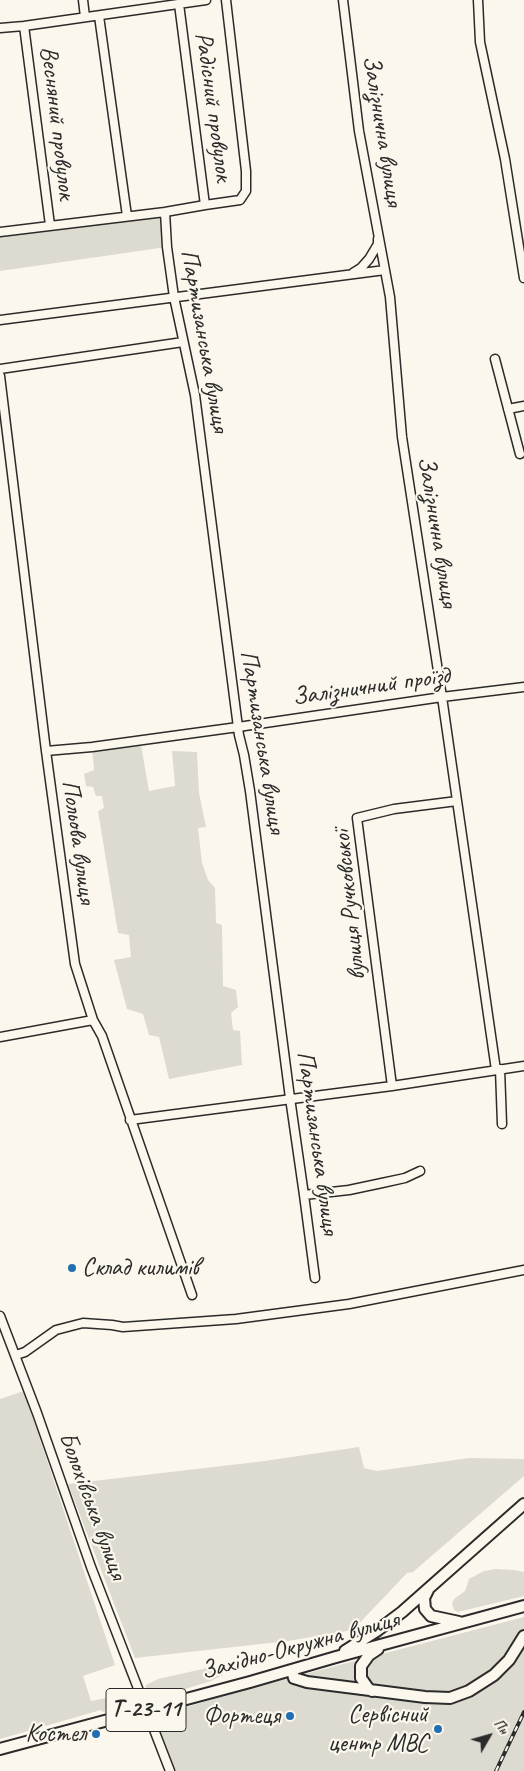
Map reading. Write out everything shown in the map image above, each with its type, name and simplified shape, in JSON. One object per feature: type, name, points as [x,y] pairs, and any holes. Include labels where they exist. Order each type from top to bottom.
[{"type":"main road","name":"Т-23-11","points":[[336,1657],[390,1621],[524,1504]]},
{"type":"main road","points":[[439,1578],[427,1590],[424,1598],[425,1609],[431,1616],[462,1623]]},
{"type":"main road","name":"Західно-Окружна вулиця","points":[[0,1749],[524,1606]]},
{"type":"main road","points":[[292,1670],[294,1678],[302,1681],[438,1698],[459,1695],[482,1684],[494,1675],[509,1660],[524,1636]]},
{"type":"main road","points":[[372,1691],[361,1678],[361,1666],[369,1655],[390,1643]]},
{"type":"street","points":[[83,0],[85,18]]},
{"type":"street","points":[[0,28],[85,18],[206,0]]},
{"type":"street","points":[[205,205],[240,200],[246,191],[246,170],[226,0]]},
{"type":"street","name":"Залізнична вулиця","points":[[343,0],[358,131],[390,297],[402,437],[498,1070],[502,1124]]},
{"type":"street","points":[[478,0],[480,42],[505,158],[524,278]]},
{"type":"street","name":"Радісний провулок","points":[[0,232],[165,212],[205,205],[179,4]]},
{"type":"street","points":[[99,16],[127,216]]},
{"type":"street","name":"Весняний провулок","points":[[24,26],[50,225]]},
{"type":"street","name":"Партизанська вулиця","points":[[165,212],[167,246],[174,297],[195,395],[238,727],[250,790],[315,1278]]},
{"type":"street","points":[[352,274],[361,268],[374,252],[378,244],[378,233]]},
{"type":"street","points":[[0,320],[385,270]]},
{"type":"street","points":[[0,369],[183,342]]},
{"type":"street","points":[[495,359],[520,454]]},
{"type":"street","name":"Польова вулиця","points":[[0,376],[46,751],[75,964],[93,1020],[102,1036],[192,1294]]},
{"type":"street","points":[[508,410],[524,406]]},
{"type":"street","name":"Залізничний проїзд","points":[[46,751],[92,747],[524,687]]},
{"type":"street","name":"вулиця Ручковської","points":[[392,1086],[357,818],[394,809],[457,801]]},
{"type":"street","points":[[0,1037],[93,1020]]},
{"type":"street","points":[[130,1120],[392,1086],[524,1066]]},
{"type":"street","points":[[304,1195],[349,1190],[405,1178],[420,1171]]},
{"type":"street","points":[[16,1355],[25,1352],[56,1330],[83,1323],[123,1327],[236,1319],[349,1304],[524,1270]]},
{"type":"street","name":"Болохівська вулиця","points":[[0,1316],[16,1355],[91,1567],[170,1771]]},
{"type":"shaded area","points":[[165,212],[167,247],[0,271],[0,232]]},
{"type":"shaded area","points":[[140,739],[149,791],[175,786],[172,751],[197,752],[199,793],[206,827],[198,828],[202,863],[208,880],[215,888],[216,923],[222,925],[223,986],[236,990],[238,1007],[231,1013],[233,1030],[240,1031],[242,1065],[169,1079],[159,1037],[149,1035],[143,1014],[127,1009],[114,960],[131,957],[129,935],[118,933],[98,811],[104,808],[102,796],[96,796],[93,787],[86,786],[84,774],[94,770],[92,747]]},
{"type":"shaded area","points":[[24,1391],[115,1665],[83,1676],[91,1701],[111,1697],[121,1702],[118,1707],[103,1712],[101,1710],[0,1739],[0,1399]]},
{"type":"shaded area","points":[[359,1447],[364,1468],[377,1471],[469,1458],[524,1459],[524,1476],[413,1572],[407,1573],[353,1630],[288,1641],[135,1658],[68,1484],[265,1461]]},
{"type":"shaded area","points":[[496,1569],[524,1572],[524,1596],[458,1612],[454,1610],[452,1604],[454,1599],[465,1591],[469,1579],[484,1571]]},
{"type":"shaded area","points":[[524,1617],[524,1771],[165,1771],[146,1719],[251,1688]]},
{"type":"shaded area","points":[[216,1666],[223,1669],[223,1675],[211,1681],[182,1690],[162,1699],[148,1699],[145,1694],[146,1685],[158,1679]]},
{"type":"railway","points":[[496,1771],[524,1712]]},
{"type":"place","name":"Склад килимів","points":[[72,1268]]},
{"type":"place","name":"Фортеця","points":[[290,1716]]},
{"type":"place","name":"Сервісний центр МВС","points":[[438,1729]]},
{"type":"place","name":"Костел","points":[[96,1734]]}]
